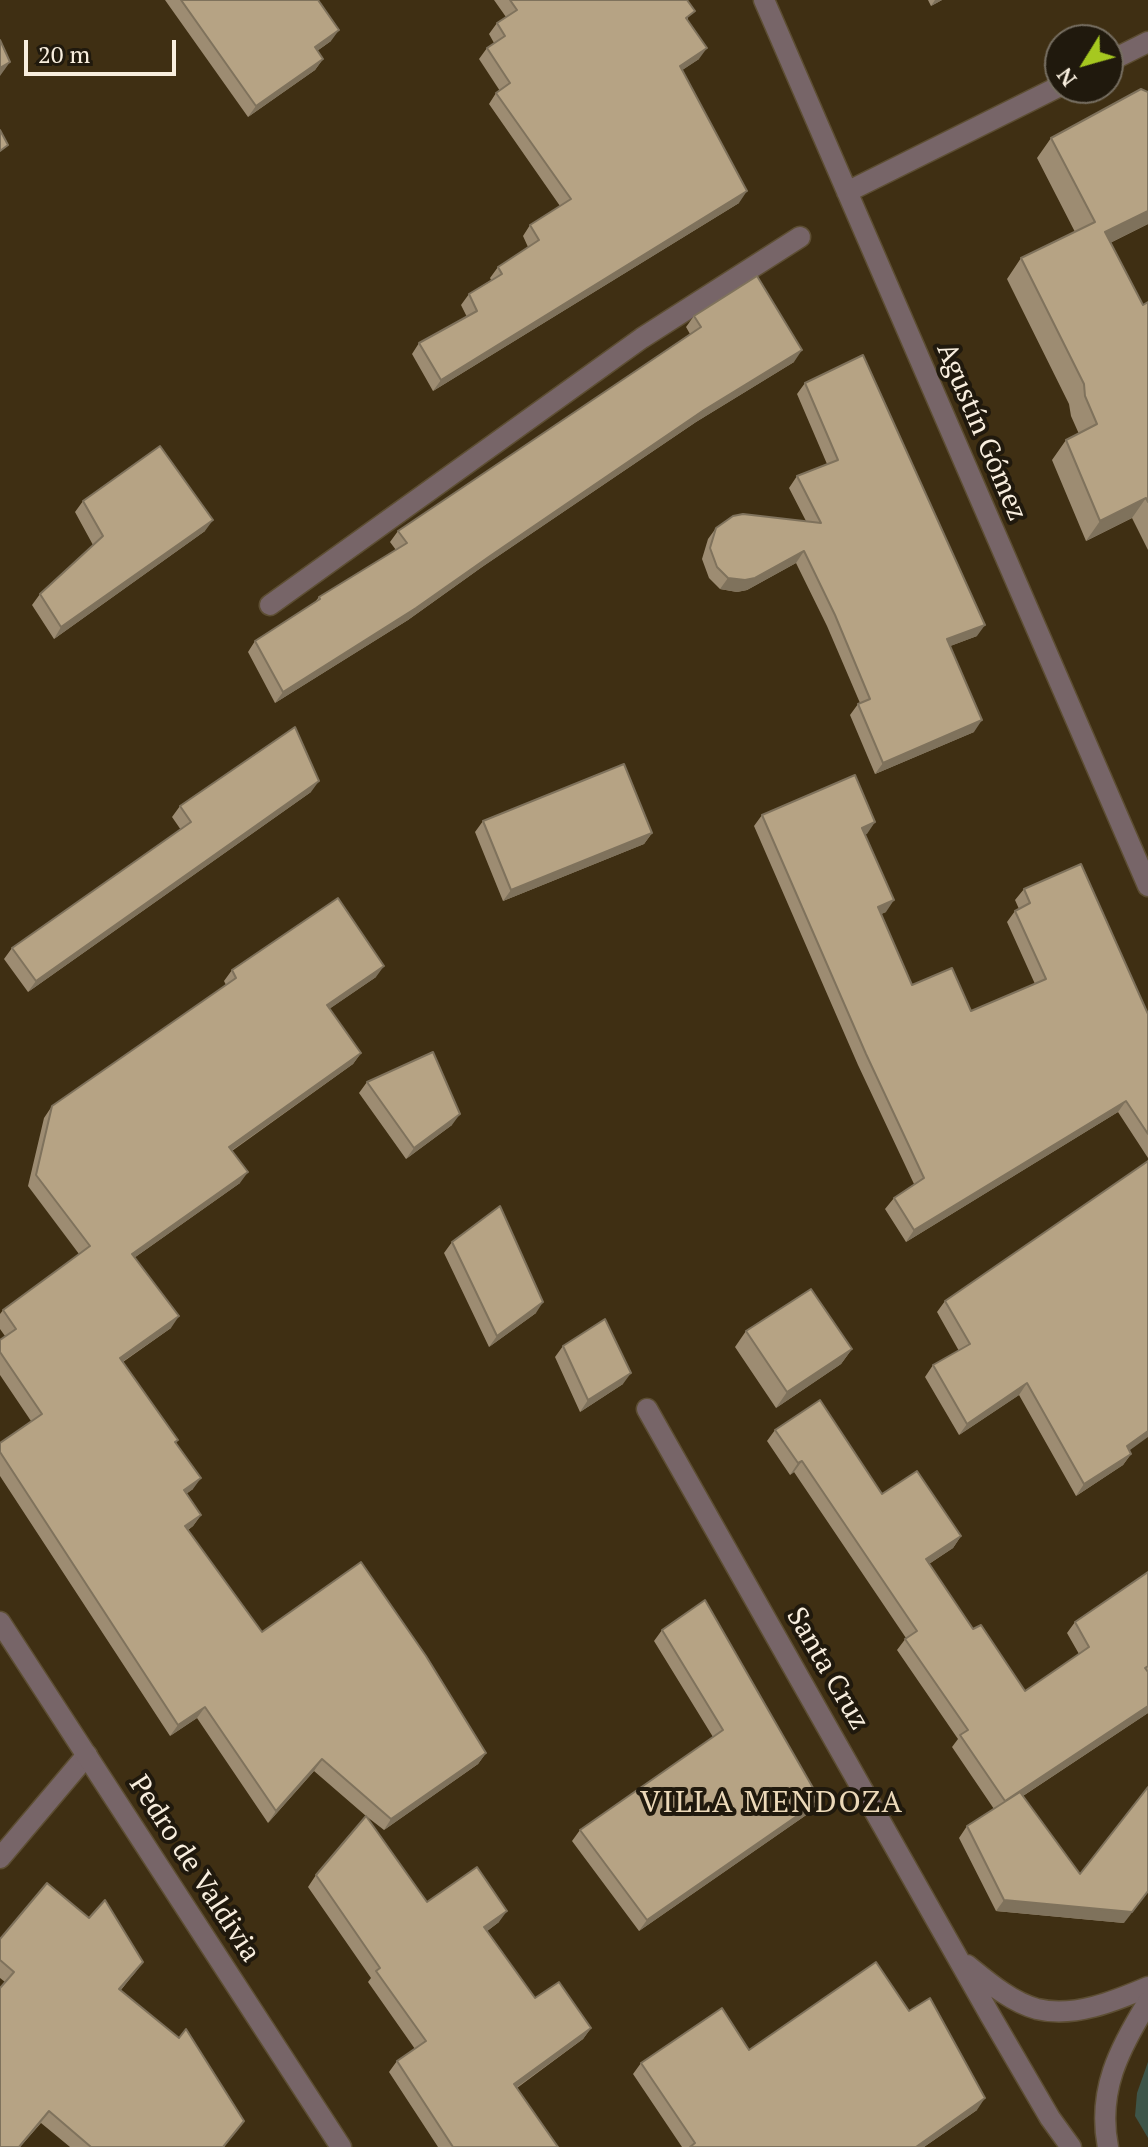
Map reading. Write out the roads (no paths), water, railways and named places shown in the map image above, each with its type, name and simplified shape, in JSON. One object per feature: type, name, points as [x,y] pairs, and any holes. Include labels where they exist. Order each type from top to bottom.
[{"type":"street","name":"Agustín Gómez","points":[[764,0],[1148,886]]},
{"type":"street","points":[[1124,54],[1148,42]]},
{"type":"street","points":[[847,192],[1044,94]]},
{"type":"street","points":[[270,605],[642,338],[800,237]]},
{"type":"street","name":"Santa Cruz","points":[[647,1409],[1050,2118],[1071,2147]]},
{"type":"street","name":"Pedro de Valdivia","points":[[0,1622],[341,2147]]},
{"type":"street","points":[[0,1858],[87,1755]]},
{"type":"street","name":"Santa Cruz","points":[[958,1957],[1011,1997],[1037,2009],[1063,2011],[1094,2006],[1148,1987]]},
{"type":"street","points":[[1108,2147],[1106,2094],[1120,2053],[1148,2002]]},
{"type":"district","name":"VILLA MENDOZA","points":[[772,1803]]}]
